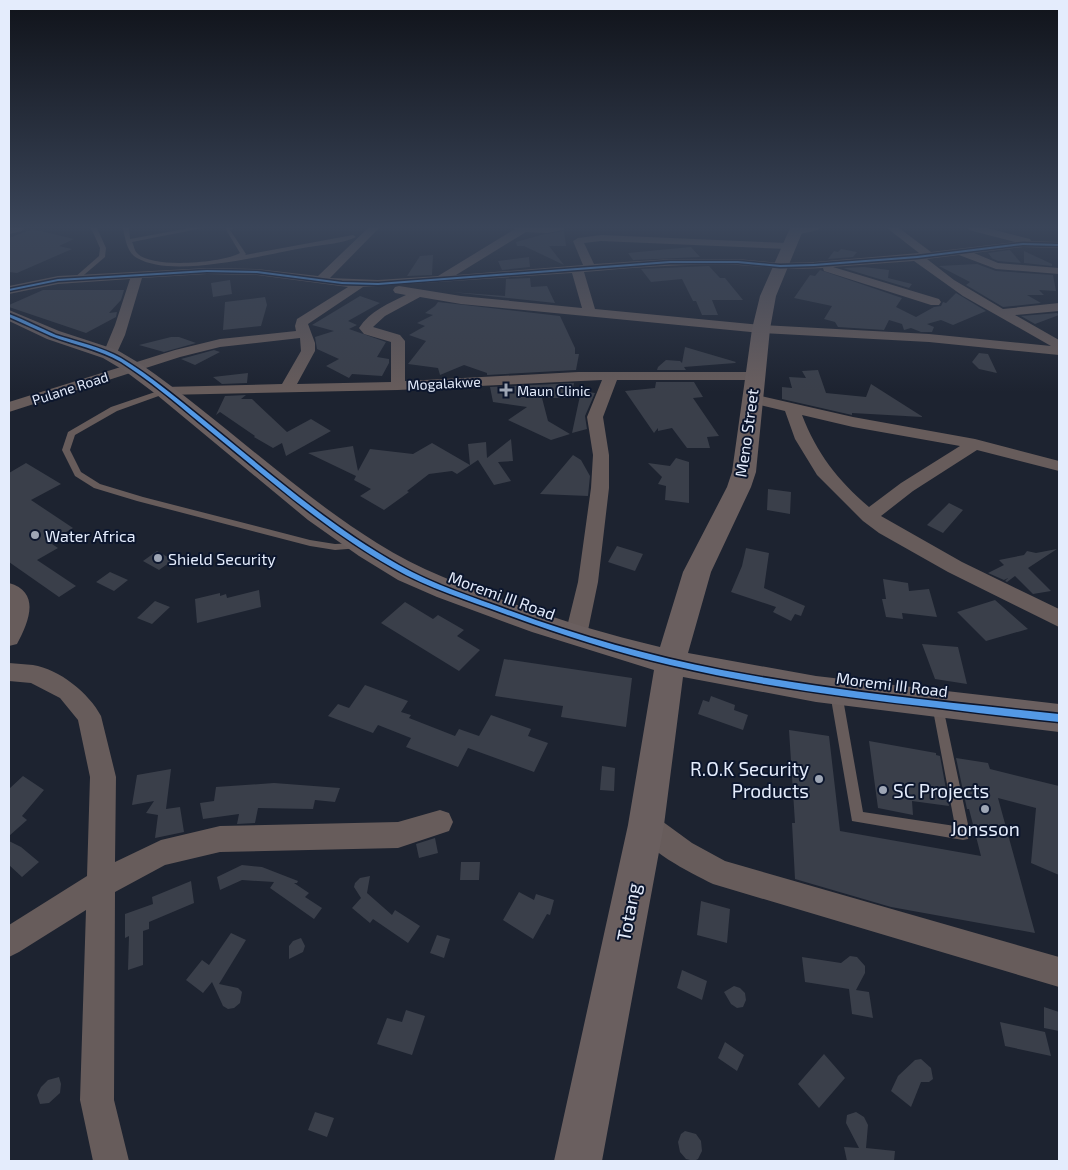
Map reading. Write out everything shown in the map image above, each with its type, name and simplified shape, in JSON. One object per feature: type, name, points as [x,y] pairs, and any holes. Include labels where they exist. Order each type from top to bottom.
[{"type":"street","points":[[9,290],[54,283]]},
{"type":"street","points":[[120,361],[126,307],[134,283]]},
{"type":"street","points":[[346,283],[399,283]]},
{"type":"street","points":[[581,283],[589,311]]},
{"type":"street","name":"Meno Street","points":[[670,662],[697,572],[739,487],[744,472],[760,329],[768,296],[774,283]]},
{"type":"street","points":[[874,283],[936,302]]},
{"type":"street","points":[[953,283],[1059,345]]},
{"type":"street","points":[[287,389],[310,345],[301,326],[302,322],[360,284]]},
{"type":"street","points":[[378,284],[417,294],[461,300],[760,329],[929,338],[1059,351]]},
{"type":"street","points":[[398,386],[398,341],[395,338],[369,332],[366,328],[367,324],[385,311],[417,294]]},
{"type":"street","points":[[1002,313],[1059,307]]},
{"type":"street","name":"Moremi III Road","points":[[9,315],[47,333],[120,361],[164,391],[308,506],[395,566],[433,585],[533,622],[670,662],[750,678],[836,691],[1059,718]]},
{"type":"street","name":"Pulane Road","points":[[9,407],[120,361],[176,354],[220,343],[304,334]]},
{"type":"street","name":"Mogalakwe","points":[[164,391],[398,386],[578,376],[754,376]]},
{"type":"street","points":[[576,635],[588,582],[600,488],[601,455],[595,417],[611,376]]},
{"type":"street","points":[[752,399],[792,409],[975,444],[1059,466]]},
{"type":"street","points":[[792,409],[803,439],[823,471],[869,517],[886,529],[1059,619]]},
{"type":"street","points":[[869,517],[907,485],[931,474],[975,444]]},
{"type":"street","points":[[9,590],[19,597],[17,624],[9,638]]},
{"type":"street","name":"Totang","points":[[578,1161],[646,825],[670,662]]},
{"type":"street","points":[[9,672],[34,674],[68,691],[89,716],[103,777],[97,1100],[111,1161]]},
{"type":"street","points":[[9,942],[101,884],[161,853],[220,838],[398,835],[440,822]]},
{"type":"street","points":[[646,825],[676,850],[701,865],[723,874],[1059,972]]},
{"type":"lane","points":[[164,391],[114,410],[71,434],[66,450],[78,474],[97,486],[140,500],[300,540],[335,547],[364,546]]},
{"type":"lane","points":[[836,691],[857,817],[963,834],[938,704]]},
{"type":"building","points":[[211,283],[230,283],[232,294],[213,297]]},
{"type":"building","points":[[506,283],[531,283],[531,287],[547,286],[555,303],[451,292],[505,296]]},
{"type":"building","points":[[684,283],[729,283],[743,300],[712,300],[718,315],[702,315],[696,301],[693,301]]},
{"type":"building","points":[[805,283],[857,283],[902,298],[896,307],[916,317],[934,307],[941,306],[943,302],[946,303],[956,293],[986,311],[953,325],[941,320],[927,324],[934,327],[932,332],[921,332],[911,328],[904,330],[902,324],[889,320],[884,330],[838,327],[835,322],[824,319],[832,306],[794,298]]},
{"type":"building","points":[[891,283],[912,284],[909,288]]},
{"type":"building","points":[[969,283],[1054,283],[1056,291],[1039,290],[1044,295],[1027,295],[1041,303],[1003,307],[966,285]]},
{"type":"building","points":[[43,290],[124,290],[121,300],[109,313],[117,312],[116,317],[86,333],[9,307],[9,305]]},
{"type":"building","points":[[360,296],[380,303],[348,321],[357,325],[349,329],[386,342],[377,357],[389,359],[389,363],[382,376],[352,374],[349,378],[326,366],[339,359],[317,349],[315,337],[334,331],[312,325]]},
{"type":"building","points":[[265,297],[267,305],[261,326],[223,330],[225,302]]},
{"type":"building","points":[[438,302],[560,316],[575,348],[575,354],[579,354],[576,370],[487,375],[487,373],[464,365],[440,375],[438,368],[408,364],[426,341],[409,335],[425,326],[417,323],[433,315],[425,313]]},
{"type":"building","points":[[1057,313],[1059,315],[1035,324],[1021,316]]},
{"type":"building","points":[[171,337],[179,337],[196,343],[164,352],[139,345]]},
{"type":"building","points":[[685,347],[736,362],[684,367],[686,370],[657,370],[666,360],[680,361],[682,363]]},
{"type":"building","points":[[214,350],[220,352],[195,365],[181,359]]},
{"type":"building","points":[[979,353],[988,354],[997,373],[979,369],[972,362]]},
{"type":"building","points":[[818,370],[826,393],[866,397],[871,384],[923,417],[852,413],[852,415],[782,399],[782,387],[792,388],[789,377],[806,378],[802,371]]},
{"type":"building","points":[[248,373],[247,383],[222,384],[213,377]]},
{"type":"building","points":[[656,382],[694,382],[703,397],[693,398],[719,436],[707,437],[710,448],[687,448],[672,428],[658,431],[658,428],[654,433],[625,391],[655,388]]},
{"type":"building","points":[[574,383],[571,398],[542,398],[548,421],[570,434],[551,440],[508,420],[527,407],[493,402],[490,387]]},
{"type":"building","points":[[581,391],[595,393],[585,416],[587,429],[572,433]]},
{"type":"building","points":[[246,395],[241,399],[252,399],[287,432],[311,419],[331,431],[286,456],[282,443],[273,448],[254,437],[220,412],[216,415],[225,396]]},
{"type":"building","points":[[511,439],[513,461],[498,462],[511,481],[494,485],[478,460],[457,474],[452,471],[429,474],[407,491],[409,492],[384,510],[360,496],[371,489],[354,480],[356,476],[308,453],[353,446],[358,471],[370,449],[413,454],[432,443],[470,465],[468,444],[486,442],[487,458]]},
{"type":"building","points":[[573,455],[581,460],[590,476],[588,496],[540,494]]},
{"type":"building","points":[[676,458],[689,462],[689,503],[665,500],[666,486],[658,484],[662,477],[648,463],[670,466]]},
{"type":"building","points":[[26,463],[61,484],[31,500],[73,528],[49,542],[58,548],[37,560],[76,586],[59,597],[9,562],[9,473]]},
{"type":"building","points":[[768,489],[791,492],[790,514],[767,510]]},
{"type":"building","points":[[949,503],[963,510],[943,533],[927,525]]},
{"type":"building","points":[[617,546],[643,554],[635,571],[608,562]]},
{"type":"building","points":[[746,548],[769,553],[764,588],[805,606],[801,616],[795,614],[791,621],[773,612],[776,607],[731,592],[742,566]]},
{"type":"building","points":[[1057,549],[1028,568],[1051,591],[1033,594],[1015,576],[1007,582],[1005,581],[1008,578],[1004,580],[988,573],[1004,565],[999,560],[1024,555],[1027,551],[1036,553]]},
{"type":"building","points":[[157,551],[173,560],[159,570],[143,561]]},
{"type":"building","points":[[110,572],[128,580],[114,591],[96,582]]},
{"type":"building","points":[[883,579],[908,583],[909,591],[929,589],[937,617],[902,613],[903,619],[886,617],[882,599],[886,599]]},
{"type":"building","points":[[259,590],[261,607],[197,623],[195,599],[220,593],[220,596],[226,594],[227,598]]},
{"type":"building","points":[[995,600],[1028,629],[986,641],[957,612]]},
{"type":"building","points":[[155,601],[170,607],[152,624],[137,618]]},
{"type":"building","points":[[405,602],[433,619],[438,615],[464,630],[457,636],[480,650],[459,671],[381,623]]},
{"type":"building","points":[[922,644],[958,647],[967,684],[935,679]]},
{"type":"building","points":[[504,659],[632,678],[626,727],[561,717],[563,706],[495,696]]},
{"type":"building","points":[[365,685],[408,701],[401,712],[411,715],[409,718],[455,736],[459,729],[479,736],[491,715],[531,729],[528,736],[548,743],[534,772],[468,748],[458,767],[406,747],[411,738],[378,725],[373,733],[328,716],[338,704],[349,708]]},
{"type":"building","points":[[711,696],[735,705],[734,710],[748,715],[743,730],[698,714],[703,700],[709,702]]},
{"type":"building","points":[[789,730],[829,736],[840,831],[981,856],[969,809],[967,809],[956,758],[988,763],[990,769],[1059,786],[1059,875],[1031,863],[1036,808],[998,798],[1035,933],[891,907],[795,879],[792,823],[795,823]]},
{"type":"building","points":[[869,741],[936,753],[936,755],[940,756],[949,806],[912,801],[913,815],[878,808]]},
{"type":"building","points":[[602,766],[615,768],[614,791],[600,790]]},
{"type":"building","points":[[171,769],[166,809],[180,807],[184,832],[155,838],[158,815],[146,813],[154,801],[132,805],[137,775]]},
{"type":"building","points":[[23,776],[44,790],[22,816],[27,820],[9,836],[9,789]]},
{"type":"building","points":[[274,783],[340,788],[335,802],[315,800],[313,809],[258,808],[255,823],[237,824],[239,814],[203,819],[200,803],[214,801],[216,787]]},
{"type":"building","points":[[435,838],[438,853],[419,858],[416,844]]},
{"type":"building","points":[[9,841],[21,847],[39,862],[22,877],[9,865]]},
{"type":"building","points":[[461,862],[480,862],[479,880],[460,880]]},
{"type":"building","points":[[242,865],[262,867],[298,881],[294,883],[309,893],[305,897],[322,908],[314,919],[270,888],[274,882],[242,880],[220,890],[217,877]]},
{"type":"building","points":[[370,876],[367,893],[392,915],[395,910],[420,926],[408,943],[373,919],[370,923],[352,908],[361,898],[354,887],[355,883],[360,878]]},
{"type":"building","points":[[191,881],[194,903],[149,922],[149,929],[143,931],[143,965],[128,970],[129,936],[125,938],[125,914],[153,904],[152,897]]},
{"type":"building","points":[[519,892],[534,900],[536,894],[554,900],[550,915],[547,914],[533,939],[503,920]]},
{"type":"building","points":[[701,901],[730,909],[727,943],[697,935]]},
{"type":"building","points":[[231,933],[246,940],[219,984],[238,988],[242,992],[240,1003],[234,1008],[228,1009],[223,1006],[212,982],[203,993],[186,980],[202,960],[209,965]]},
{"type":"building","points":[[437,935],[450,939],[444,958],[430,953]]},
{"type":"building","points":[[301,938],[305,946],[303,952],[289,959],[289,946],[293,941]]},
{"type":"building","points":[[850,956],[857,957],[865,966],[865,973],[856,990],[869,992],[873,1018],[852,1014],[849,989],[805,982],[802,957],[841,963]]},
{"type":"building","points":[[682,970],[707,981],[702,1000],[677,988]]},
{"type":"building","points":[[734,986],[740,988],[745,993],[746,1000],[743,1007],[737,1008],[731,1004],[724,992]]},
{"type":"building","points":[[1044,1007],[1059,1012],[1059,1031],[1044,1028]]},
{"type":"building","points":[[406,1010],[425,1016],[412,1055],[377,1044],[387,1018],[402,1022]]},
{"type":"building","points":[[1000,1022],[1045,1032],[1051,1056],[1005,1046]]},
{"type":"building","points":[[725,1042],[744,1055],[737,1071],[718,1058]]},
{"type":"building","points":[[824,1054],[845,1078],[819,1108],[798,1084]]},
{"type":"building","points":[[921,1059],[931,1068],[933,1079],[929,1082],[921,1082],[911,1107],[891,1091],[898,1076],[915,1060]]},
{"type":"building","points":[[59,1077],[61,1084],[60,1093],[49,1103],[40,1104],[37,1095],[41,1087],[48,1080]]},
{"type":"building","points":[[315,1112],[334,1118],[327,1137],[308,1130]]},
{"type":"building","points":[[856,1112],[864,1117],[868,1125],[866,1148],[895,1151],[894,1161],[847,1161],[844,1147],[859,1148],[846,1123],[847,1115]]},
{"type":"building","points":[[685,1131],[696,1134],[701,1141],[702,1151],[698,1159],[694,1161],[686,1159],[680,1152],[678,1142],[681,1134]]},
{"type":"cycle path","points":[[9,290],[45,283]]},
{"type":"cycle path","points":[[339,283],[397,283]]},
{"type":"cycle path","points":[[9,315],[53,335],[110,354],[121,360],[164,391],[292,495],[343,533],[395,566],[447,590],[585,639],[671,662],[767,681],[864,696],[1059,718]]},
{"type":"place","name":"Maun Clinic","points":[[506,390]]},
{"type":"place","name":"Water Africa","points":[[35,535]]},
{"type":"place","name":"Shield Security","points":[[158,558]]},
{"type":"place","name":"R.O.K Security Products","points":[[819,779]]},
{"type":"place","name":"SC Projects","points":[[883,790]]},
{"type":"place","name":"Jonsson","points":[[985,809]]}]
